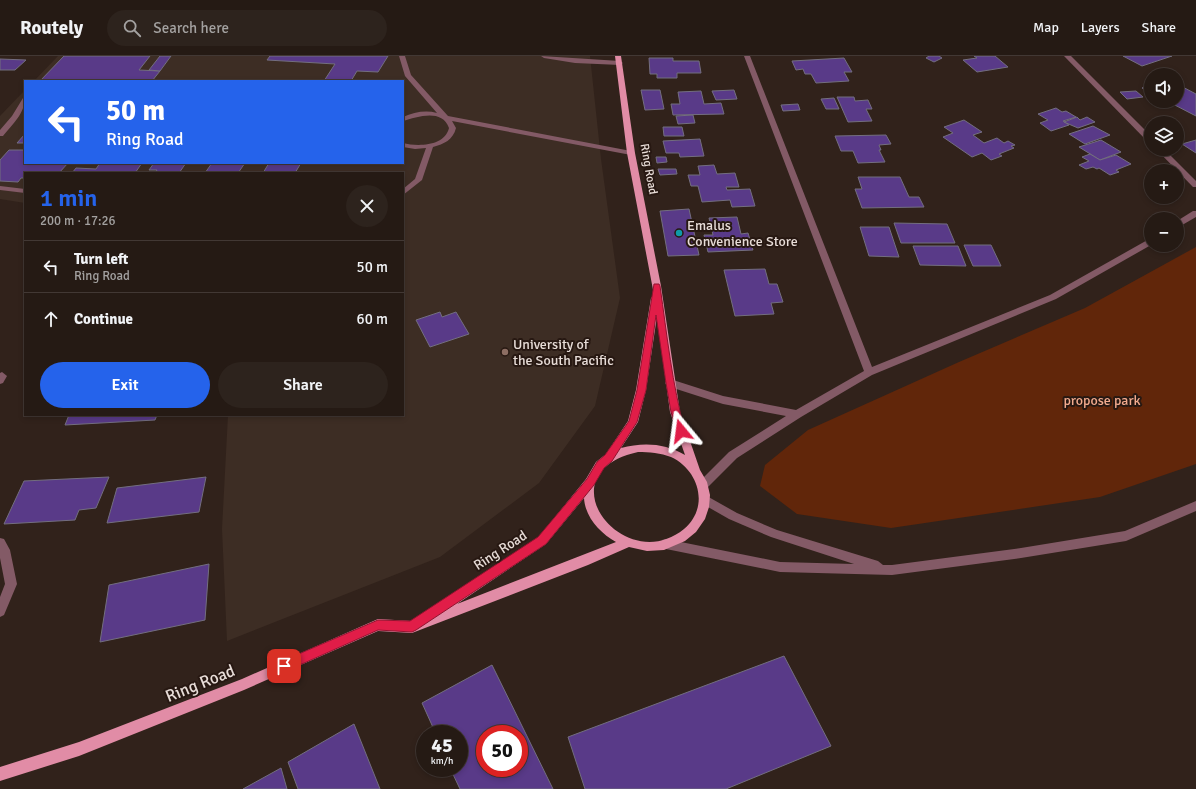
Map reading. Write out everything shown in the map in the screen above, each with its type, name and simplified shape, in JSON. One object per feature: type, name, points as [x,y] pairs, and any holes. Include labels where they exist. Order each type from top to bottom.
[{"type":"main road","name":"Ring Road","points":[[619,59],[631,153],[656,286],[675,412],[695,470]]},
{"type":"main road","name":"Ring Road","points":[[609,458],[633,422],[641,390],[656,286]]},
{"type":"main road","points":[[638,448],[654,448],[670,452],[684,460],[695,470],[703,485],[705,500],[702,514],[695,527],[682,538],[666,544],[646,547],[626,543],[611,535],[599,524],[591,510],[588,496],[590,482],[601,465],[609,458],[622,451],[638,448]]},
{"type":"main road","name":"Ring Road","points":[[412,627],[542,541],[590,482]]},
{"type":"main road","name":"Ring Road","points":[[0,774],[79,749],[222,692],[378,625],[412,627],[584,561],[626,543]]},
{"type":"street","points":[[402,56],[408,76],[451,124],[452,130],[448,137],[441,142],[430,146],[418,147],[404,145]]},
{"type":"street","points":[[544,56],[575,61],[619,59]]},
{"type":"street","points":[[747,56],[869,372]]},
{"type":"street","points":[[1067,56],[1144,133]]},
{"type":"street","points":[[0,134],[15,117],[24,100]]},
{"type":"street","points":[[404,119],[414,115],[437,115],[446,118],[631,153]]},
{"type":"street","points":[[404,192],[418,180],[430,146]]},
{"type":"street","points":[[1167,156],[1196,185]]},
{"type":"street","points":[[0,188],[24,191]]},
{"type":"street","points":[[1184,221],[1196,213]]},
{"type":"street","points":[[703,485],[732,455],[797,414],[869,372],[1053,297],[1144,245]]},
{"type":"street","points":[[670,383],[723,400],[797,414]]},
{"type":"street","points":[[705,500],[733,516],[775,534],[892,570]]},
{"type":"street","points":[[666,544],[780,567],[892,570],[1021,553],[1126,536],[1196,506]]},
{"type":"street","points":[[0,543],[4,550],[11,584],[0,610]]},
{"type":"shaded area","name":"University of the South Pacific","points":[[58,56],[590,56],[601,159],[620,298],[595,406],[539,483],[440,557],[227,641],[222,529],[228,416],[404,416],[404,172],[24,172],[24,203],[0,199],[0,116],[24,91],[24,164],[404,164],[404,80],[35,80]]},
{"type":"green space","name":"propose park","points":[[1196,247],[1196,464],[1100,497],[891,528],[797,514],[760,486],[765,465],[808,430],[959,362],[1085,308]]},
{"type":"building","points":[[64,56],[150,56],[139,70],[160,71],[153,80],[41,80]]},
{"type":"building","points":[[160,56],[171,56],[160,71],[149,70]]},
{"type":"building","points":[[270,56],[388,56],[378,72],[357,71],[352,80],[325,80],[335,64],[267,60]]},
{"type":"building","points":[[929,56],[939,56],[942,58],[934,62],[926,58]]},
{"type":"building","points":[[974,56],[995,56],[1008,67],[977,72],[963,60],[977,58]]},
{"type":"building","points":[[1123,56],[1172,56],[1142,66]]},
{"type":"building","points":[[649,58],[673,58],[673,61],[699,61],[701,73],[677,73],[677,78],[657,78],[657,74],[650,74]]},
{"type":"building","points":[[844,58],[852,72],[844,72],[849,81],[816,83],[811,74],[805,74],[803,69],[796,70],[792,61]]},
{"type":"building","points":[[0,59],[26,60],[15,70],[0,70]]},
{"type":"building","points":[[1184,88],[1196,94],[1196,116],[1181,108],[1184,108]]},
{"type":"building","points":[[641,90],[660,90],[664,109],[645,110]]},
{"type":"building","points":[[734,90],[737,99],[716,100],[712,91]]},
{"type":"building","points":[[701,91],[704,104],[721,103],[724,114],[673,115],[671,104],[680,104],[678,92]]},
{"type":"building","points":[[1136,91],[1143,97],[1127,99],[1120,92]]},
{"type":"building","points":[[837,97],[854,97],[855,101],[868,100],[872,109],[866,109],[872,121],[848,122]]},
{"type":"building","points":[[834,98],[839,109],[826,109],[821,99]]},
{"type":"building","points":[[798,104],[800,110],[783,111],[781,105]]},
{"type":"building","points":[[1056,108],[1062,112],[1066,111],[1076,117],[1063,121],[1069,125],[1051,131],[1040,123],[1048,120],[1038,114]]},
{"type":"building","points":[[693,115],[695,123],[678,124],[676,116]]},
{"type":"building","points":[[1077,117],[1080,120],[1087,117],[1095,122],[1078,128],[1064,122]]},
{"type":"building","points":[[964,120],[982,132],[973,135],[984,143],[997,138],[1004,143],[1008,141],[1015,145],[1011,146],[1014,148],[999,154],[1002,156],[991,160],[982,153],[972,157],[943,137],[953,133],[944,127]]},
{"type":"building","points":[[1093,126],[1110,135],[1085,144],[1069,134]]},
{"type":"building","points":[[663,127],[682,127],[684,136],[664,136]]},
{"type":"building","points":[[24,135],[24,143],[17,143]]},
{"type":"building","points":[[886,135],[891,144],[879,145],[881,150],[879,150],[885,162],[858,163],[853,151],[841,151],[835,136]]},
{"type":"building","points":[[700,139],[704,156],[680,157],[679,153],[666,153],[663,141]]},
{"type":"building","points":[[1101,140],[1121,152],[1100,160],[1079,147]]},
{"type":"building","points":[[1196,140],[1196,153],[1184,145],[1184,143]]},
{"type":"building","points":[[9,150],[24,150],[24,164],[67,164],[60,172],[24,172],[24,178],[21,178],[18,182],[0,181],[0,160]]},
{"type":"building","points":[[1090,154],[1100,160],[1116,155],[1131,164],[1116,170],[1119,172],[1110,175],[1099,168],[1097,169],[1093,167],[1086,169],[1079,165],[1089,161],[1082,157]]},
{"type":"building","points":[[656,157],[666,157],[667,162],[657,163]]},
{"type":"building","points":[[99,164],[141,164],[136,172],[73,172],[76,168],[96,169]]},
{"type":"building","points":[[153,164],[185,164],[180,172],[156,172],[157,170],[149,170]]},
{"type":"building","points":[[211,164],[244,164],[239,172],[206,172]]},
{"type":"building","points":[[268,164],[300,164],[296,172],[264,172]]},
{"type":"building","points":[[714,165],[717,174],[735,173],[739,187],[726,187],[727,190],[750,189],[755,206],[732,207],[730,200],[702,202],[698,186],[691,186],[688,175],[700,175],[698,166]]},
{"type":"building","points":[[658,169],[676,169],[677,174],[660,175]]},
{"type":"building","points":[[858,177],[900,177],[909,197],[919,197],[924,207],[862,208],[855,189],[862,189]]},
{"type":"building","name":"Emalus Convenience Store","points":[[689,209],[699,255],[668,256],[660,211]]},
{"type":"building","points":[[737,217],[741,234],[748,233],[753,250],[708,252],[704,235],[713,235],[709,218]]},
{"type":"building","points":[[894,223],[947,224],[955,243],[901,243]]},
{"type":"building","points":[[860,227],[889,227],[899,257],[869,256]]},
{"type":"building","points":[[964,245],[991,245],[1001,266],[973,266]]},
{"type":"building","points":[[913,246],[958,246],[966,266],[920,265]]},
{"type":"building","points":[[765,269],[769,284],[777,284],[783,302],[771,303],[774,314],[735,316],[724,270]]},
{"type":"building","points":[[440,312],[442,317],[456,312],[469,334],[430,347],[416,320]]},
{"type":"building","points":[[69,416],[157,416],[155,420],[65,425]]},
{"type":"building","points":[[109,477],[96,508],[79,510],[75,520],[4,524],[24,481]]},
{"type":"building","points":[[206,477],[199,512],[107,523],[117,488]]},
{"type":"building","points":[[209,564],[205,620],[100,642],[109,585]]},
{"type":"building","points":[[784,656],[831,746],[726,789],[585,789],[568,737]]},
{"type":"building","points":[[492,665],[522,725],[476,725],[476,777],[528,777],[528,738],[553,789],[460,789],[454,777],[468,777],[468,725],[432,725],[422,703]]},
{"type":"building","points":[[354,724],[380,789],[298,789],[288,762]]},
{"type":"building","points":[[281,768],[287,789],[243,789]]},
{"type":"place","name":"Emalus Convenience Store","points":[[679,233]]},
{"type":"place","name":"University of the South Pacific","points":[[505,352]]},
{"type":"route","points":[[284,666],[378,625],[412,627],[542,541],[590,482],[601,465],[609,458],[633,422],[641,390],[656,286],[675,412],[681,431]]}]
